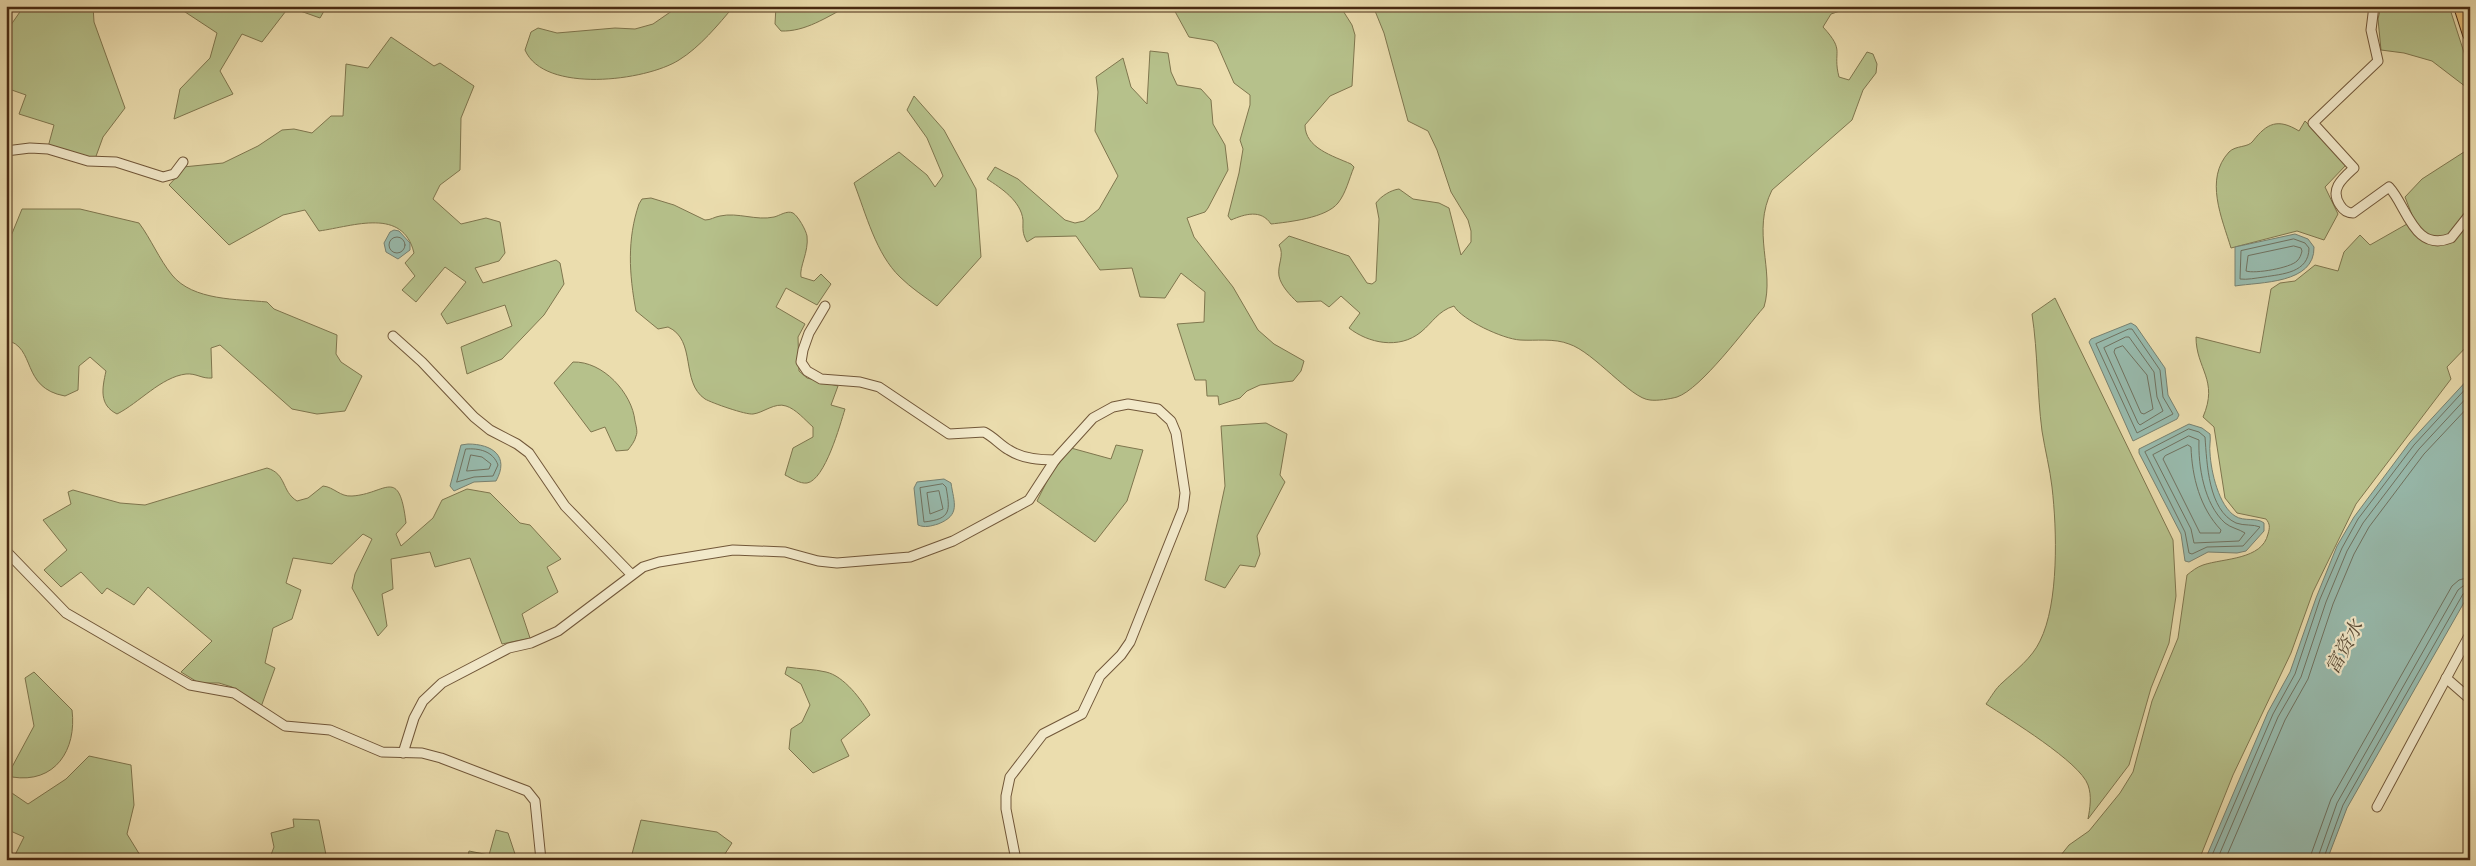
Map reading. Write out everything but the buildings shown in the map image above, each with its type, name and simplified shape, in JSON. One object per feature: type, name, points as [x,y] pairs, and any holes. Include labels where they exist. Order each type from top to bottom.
[{"type":"main road","points":[[2461,6],[2470,34]]},
{"type":"street","points":[[2374,6],[2371,35],[2378,61],[2313,123],[2354,168],[2337,186],[2335,193],[2338,202],[2347,212],[2356,212],[2389,187],[2418,232],[2432,239],[2451,238],[2470,214]]},
{"type":"street","points":[[6,151],[30,148],[48,149],[88,161],[116,162],[163,178],[174,174],[183,162]]},
{"type":"street","points":[[825,306],[809,333],[803,350],[801,362],[807,371],[821,378],[860,382],[879,387],[949,434],[984,432],[1010,451],[1019,455],[1055,460]]},
{"type":"street","points":[[393,336],[422,362],[474,417],[490,430],[517,444],[529,453],[565,506],[631,574]]},
{"type":"street","points":[[403,753],[414,718],[422,701],[442,683],[509,648],[531,642],[558,631],[631,574],[643,567],[659,562],[733,550],[785,552],[818,561],[837,563],[910,556],[953,541],[1029,500],[1055,460],[1101,412],[1128,404],[1158,409],[1171,421],[1176,433],[1184,476],[1185,499],[1162,563],[1130,642],[1121,655],[1100,676],[1084,711],[1077,718],[1043,734],[1010,777],[1006,796],[1006,809],[1016,860]]},
{"type":"street","points":[[6,551],[66,613],[190,685],[234,693],[285,726],[327,730],[382,752],[422,753],[447,760],[527,790],[534,798],[541,860]]},
{"type":"street","points":[[2377,807],[2470,634]]},
{"type":"street","points":[[2446,678],[2470,699]]},
{"type":"green space","points":[[24,6],[93,6],[94,22],[125,108],[103,137],[95,159],[48,147],[54,125],[19,114],[26,95],[6,88],[6,32]]},
{"type":"green space","points":[[176,6],[327,6],[320,18],[289,7],[262,42],[242,34],[220,71],[233,94],[174,119],[180,89],[210,58],[217,33]]},
{"type":"green space","points":[[679,6],[734,6],[687,55],[664,67],[621,78],[573,78],[552,73],[536,64],[525,50],[531,32],[538,28],[557,33],[615,28],[635,29],[653,24]]},
{"type":"green space","points":[[776,6],[848,6],[824,19],[799,29],[781,31],[775,24]]},
{"type":"green space","points":[[1172,6],[1340,6],[1352,25],[1355,35],[1352,86],[1330,96],[1305,125],[1306,133],[1315,145],[1354,167],[1343,195],[1332,208],[1316,216],[1271,224],[1262,216],[1252,214],[1231,220],[1228,216],[1239,173],[1243,149],[1240,140],[1250,105],[1250,95],[1234,83],[1217,44],[1213,41],[1189,37]]},
{"type":"green space","points":[[1373,6],[1855,6],[1831,14],[1823,27],[1830,35],[1836,47],[1839,77],[1849,80],[1867,52],[1873,54],[1877,64],[1876,73],[1863,90],[1852,120],[1772,190],[1763,221],[1767,279],[1764,307],[1710,371],[1687,392],[1664,400],[1650,400],[1642,398],[1633,392],[1590,356],[1569,344],[1557,341],[1513,339],[1474,323],[1454,306],[1440,314],[1412,338],[1394,343],[1374,341],[1349,328],[1360,313],[1341,296],[1329,307],[1321,301],[1297,302],[1284,287],[1279,276],[1281,249],[1279,245],[1289,236],[1349,256],[1367,283],[1372,284],[1376,281],[1379,219],[1376,203],[1383,196],[1399,189],[1413,199],[1439,203],[1449,208],[1461,255],[1471,242],[1468,220],[1451,192],[1437,150],[1428,131],[1408,121],[1384,33]]},
{"type":"green space","points":[[2381,6],[2449,6],[2470,71],[2470,86],[2466,87],[2432,61],[2404,53],[2381,50],[2378,19]]},
{"type":"green space","points":[[391,37],[434,66],[440,63],[474,86],[461,118],[460,170],[440,185],[433,199],[461,224],[486,218],[500,222],[505,253],[499,261],[475,268],[483,283],[556,260],[560,263],[564,284],[544,315],[502,359],[467,374],[461,347],[512,326],[505,305],[447,324],[441,314],[466,282],[445,267],[416,302],[402,290],[415,276],[405,263],[414,253],[408,239],[399,229],[376,223],[319,231],[305,210],[283,215],[229,245],[169,185],[183,167],[223,163],[258,146],[282,130],[294,129],[312,133],[331,116],[343,116],[346,64],[368,68]]},
{"type":"green space","points":[[1150,51],[1168,53],[1171,72],[1177,85],[1201,89],[1211,100],[1213,124],[1225,145],[1228,170],[1205,212],[1187,218],[1194,237],[1233,287],[1258,330],[1274,344],[1304,361],[1301,371],[1293,381],[1260,385],[1247,391],[1240,398],[1219,405],[1218,396],[1207,396],[1206,380],[1195,380],[1177,324],[1204,322],[1205,292],[1181,273],[1165,298],[1140,297],[1132,268],[1100,270],[1076,236],[1035,237],[1027,242],[1023,229],[1023,220],[1018,207],[1009,196],[987,179],[995,167],[1018,179],[1065,220],[1075,223],[1084,221],[1099,209],[1118,176],[1095,131],[1098,92],[1096,77],[1123,58],[1131,87],[1147,104]]},
{"type":"green space","points":[[914,96],[944,130],[976,189],[981,257],[937,306],[904,281],[884,257],[872,233],[854,183],[899,152],[927,175],[935,187],[943,176],[927,138],[907,110]]},
{"type":"green space","points":[[2305,121],[2347,164],[2325,187],[2338,214],[2324,240],[2297,231],[2231,248],[2217,199],[2216,186],[2222,163],[2229,152],[2251,143],[2268,126],[2279,124],[2299,131]]},
{"type":"green space","points":[[2464,152],[2470,158],[2470,343],[2447,367],[2451,379],[2356,504],[2313,592],[2291,653],[2233,775],[2199,860],[2057,860],[2069,845],[2089,831],[2120,793],[2133,772],[2152,701],[2178,638],[2187,575],[2203,565],[2241,557],[2258,549],[2264,543],[2269,532],[2269,524],[2266,519],[2237,513],[2225,498],[2214,427],[2203,417],[2209,393],[2206,375],[2199,358],[2196,337],[2260,353],[2271,289],[2280,283],[2295,281],[2315,265],[2338,271],[2344,252],[2360,235],[2370,245],[2414,220],[2405,197],[2422,179]]},
{"type":"green space","points":[[651,198],[674,205],[705,220],[727,215],[767,218],[791,212],[802,223],[807,236],[807,242],[801,277],[814,281],[821,274],[831,284],[817,305],[786,288],[776,307],[805,324],[798,337],[799,371],[807,378],[838,386],[831,405],[845,409],[831,451],[814,480],[804,483],[785,475],[793,448],[813,437],[813,427],[790,407],[778,405],[749,414],[705,399],[697,392],[690,372],[686,351],[677,333],[668,327],[658,329],[636,311],[630,257],[632,230],[639,204],[642,199]]},
{"type":"green space","points":[[22,209],[80,209],[139,223],[163,262],[181,284],[192,290],[216,297],[267,302],[274,309],[337,335],[336,354],[341,362],[362,376],[345,411],[317,414],[292,409],[220,345],[211,348],[212,378],[190,374],[177,376],[159,385],[117,414],[107,406],[103,396],[106,371],[90,357],[79,366],[78,390],[65,396],[51,392],[41,385],[35,377],[22,351],[16,344],[6,340],[6,234],[11,236]]},
{"type":"green space","points":[[2055,298],[2173,540],[2176,596],[2169,643],[2151,688],[2129,765],[2088,819],[2090,793],[2088,785],[2082,776],[2058,753],[1986,704],[1998,687],[2033,653],[2040,641],[2051,607],[2055,566],[2054,504],[2042,431],[2032,314]]},
{"type":"green space","points":[[573,362],[595,367],[605,373],[622,390],[633,410],[637,433],[634,442],[628,450],[616,451],[605,427],[591,432],[554,383]]},
{"type":"green space","points":[[1266,423],[1287,434],[1280,475],[1285,482],[1257,536],[1260,554],[1255,567],[1240,565],[1225,588],[1205,580],[1225,486],[1221,426]]},
{"type":"green space","points":[[1116,445],[1143,450],[1127,501],[1095,542],[1037,501],[1050,475],[1071,448],[1111,459]]},
{"type":"green space","points":[[267,468],[278,474],[288,492],[297,501],[308,498],[323,486],[348,496],[364,494],[382,488],[395,488],[403,505],[406,523],[396,534],[401,546],[433,518],[442,500],[467,489],[490,493],[520,523],[530,525],[561,559],[547,567],[558,592],[522,614],[530,638],[502,644],[470,558],[435,567],[430,552],[391,559],[393,589],[382,594],[387,626],[378,636],[352,588],[355,574],[372,539],[363,534],[332,564],[293,558],[286,583],[301,590],[292,619],[273,628],[265,663],[275,668],[261,707],[232,687],[219,683],[199,683],[181,672],[212,641],[148,587],[134,605],[107,588],[102,594],[81,572],[61,587],[44,570],[67,550],[43,520],[71,504],[68,492],[73,490],[120,503],[145,505]]},
{"type":"green space","points":[[787,667],[833,674],[852,689],[870,715],[841,740],[849,756],[813,773],[789,749],[791,729],[802,722],[810,705],[801,684],[785,674]]},
{"type":"green space","points":[[34,672],[72,710],[73,725],[71,738],[67,751],[51,769],[40,775],[27,778],[12,777],[12,767],[34,726],[25,678]]},
{"type":"green space","points":[[89,756],[131,765],[134,805],[127,834],[143,860],[21,860],[15,855],[24,837],[6,829],[6,789],[28,804],[66,779]]},
{"type":"green space","points":[[293,819],[319,820],[327,860],[269,860],[274,847],[271,833],[294,827]]},
{"type":"green space","points":[[641,820],[717,832],[732,843],[721,860],[633,860],[632,854]]},
{"type":"green space","points":[[496,830],[508,833],[517,860],[467,860],[469,851],[489,855]]},
{"type":"water","points":[[394,230],[399,231],[410,243],[410,250],[398,259],[386,252],[384,243],[390,232]]},
{"type":"water","points":[[2295,234],[2308,239],[2314,247],[2312,259],[2306,268],[2296,275],[2284,279],[2235,286],[2235,247]]},
{"type":"water","points":[[2131,323],[2136,326],[2165,368],[2168,395],[2179,415],[2177,419],[2133,441],[2089,342],[2091,339]]},
{"type":"water","name":"富资水","points":[[2470,377],[2470,592],[2347,808],[2327,860],[2205,860],[2268,712],[2290,672],[2316,598],[2337,546],[2354,517],[2410,442]]},
{"type":"water","points":[[2189,424],[2202,428],[2210,434],[2210,451],[2214,479],[2224,505],[2239,518],[2258,520],[2264,523],[2264,531],[2246,551],[2237,553],[2208,552],[2189,562],[2185,561],[2181,534],[2139,453],[2139,449]]},
{"type":"water","points":[[461,445],[484,446],[496,453],[500,458],[500,472],[496,481],[474,482],[454,491],[450,486]]},
{"type":"water","points":[[944,479],[951,483],[954,502],[953,512],[950,517],[938,524],[926,527],[918,525],[914,488],[917,482]]}]
